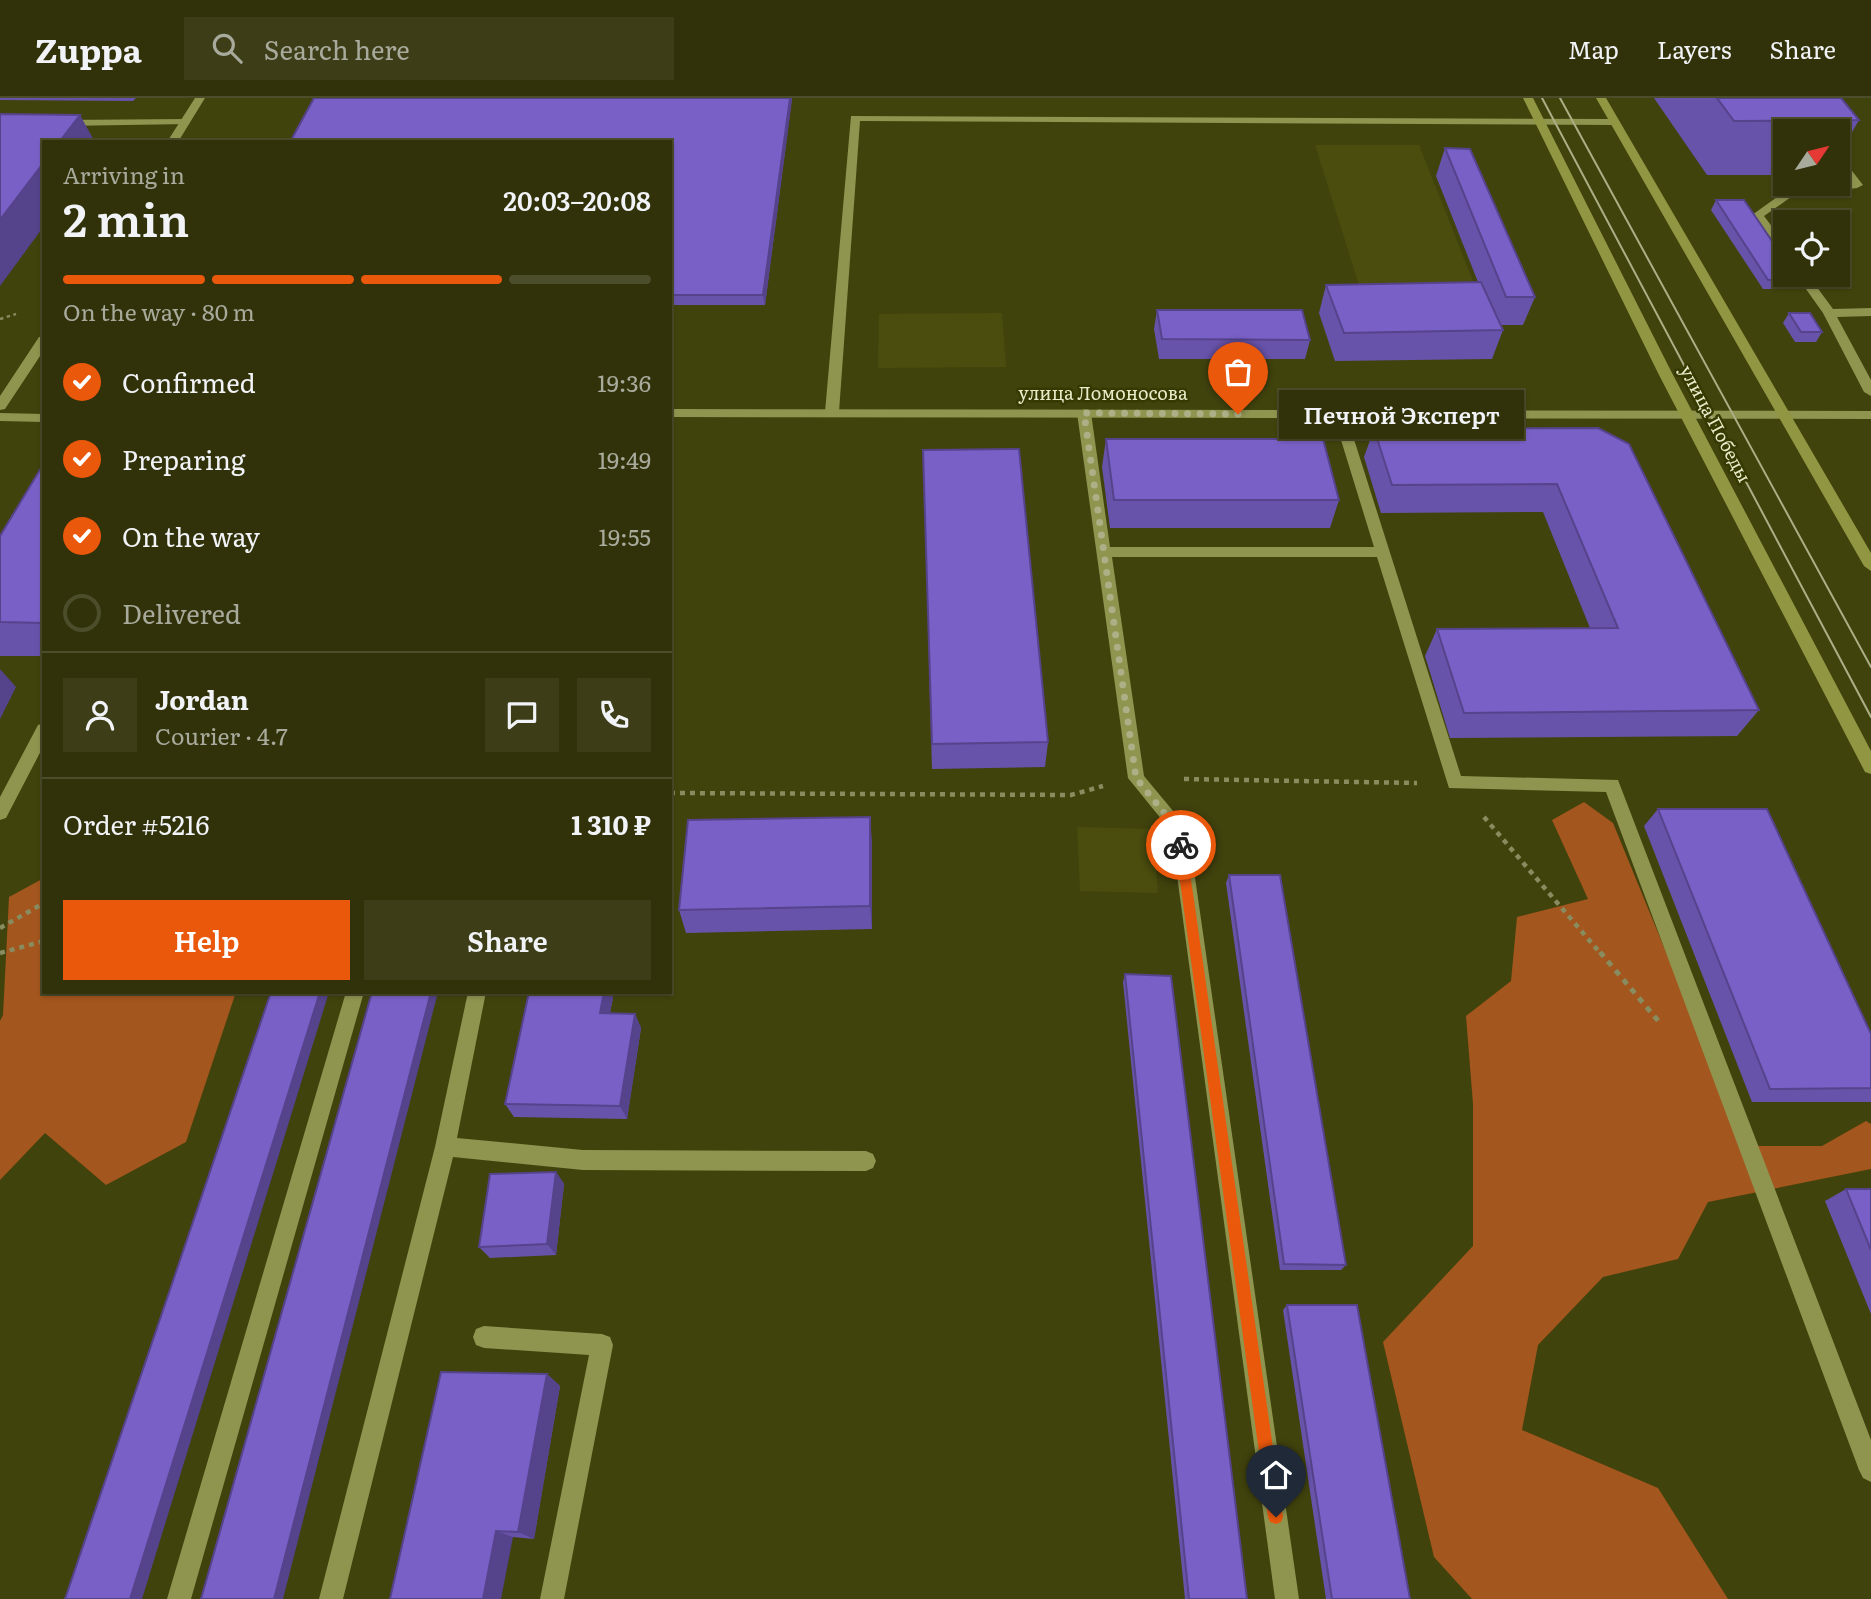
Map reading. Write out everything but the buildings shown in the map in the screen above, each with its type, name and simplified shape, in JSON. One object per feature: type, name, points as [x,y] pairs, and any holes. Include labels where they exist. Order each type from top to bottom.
[{"type":"main road","name":"улица Победы","points":[[1528,98],[1871,767]]},
{"type":"main road","points":[[1601,98],[1871,566]]},
{"type":"street","points":[[173,140],[200,98]]},
{"type":"street","points":[[832,412],[855,118],[1615,122]]},
{"type":"street","points":[[53,123],[185,122]]},
{"type":"street","points":[[1850,176],[1857,185],[1850,186]]},
{"type":"street","points":[[1773,236],[1758,215],[1785,196]]},
{"type":"street","points":[[1811,287],[1829,313],[1871,393]]},
{"type":"street","points":[[1829,313],[1871,313]]},
{"type":"street","points":[[0,406],[42,343]]},
{"type":"street","name":"улица Ломоносова","points":[[672,413],[1871,415]]},
{"type":"street","points":[[1084,413],[1136,778],[1178,830],[1287,1599]]},
{"type":"street","points":[[1340,414],[1455,783],[1612,785],[1871,1470]]},
{"type":"street","points":[[0,418],[42,418]]},
{"type":"street","points":[[1104,552],[1383,552]]},
{"type":"street","points":[[0,813],[42,733]]},
{"type":"street","points":[[179,1599],[354,994]]},
{"type":"street","points":[[331,1599],[445,1147],[477,994]]},
{"type":"street","points":[[445,1147],[583,1160],[866,1161]]},
{"type":"street","points":[[484,1337],[603,1345],[552,1599]]},
{"type":"path","points":[[0,319],[16,314]]},
{"type":"path","points":[[672,793],[1071,794],[1136,778],[1455,783],[1663,1027]]},
{"type":"path","points":[[0,928],[42,904]]},
{"type":"path","points":[[0,953],[42,942]]},
{"type":"shaded area","points":[[1315,145],[1419,145],[1481,301],[1364,301]]},
{"type":"shaded area","points":[[1002,313],[1006,367],[878,368],[879,314]]},
{"type":"shaded area","points":[[1584,802],[1613,823],[1730,1108],[1750,1146],[1822,1146],[1866,1121],[1871,1124],[1871,1169],[1708,1202],[1678,1259],[1603,1277],[1538,1345],[1522,1430],[1658,1488],[1728,1599],[1472,1599],[1434,1557],[1383,1342],[1473,1246],[1473,1104],[1466,1016],[1511,981],[1517,917],[1588,899],[1552,820]]},
{"type":"shaded area","points":[[1077,827],[1152,829],[1158,893],[1080,891]]},
{"type":"shaded area","points":[[42,879],[42,994],[235,994],[186,1142],[106,1185],[45,1133],[0,1180],[0,1021],[3,1015],[9,897]]},
{"type":"tram line","points":[[1542,98],[1871,717]]},
{"type":"tram line","points":[[1560,98],[1871,667]]},
{"type":"way so far","points":[[1181,845],[1178,830],[1136,778],[1084,413],[1238,414]]},
{"type":"place","name":"Печной Эксперт","points":[[1238,414]]},
{"type":"route","points":[[1181,845],[1276,1517]]}]
